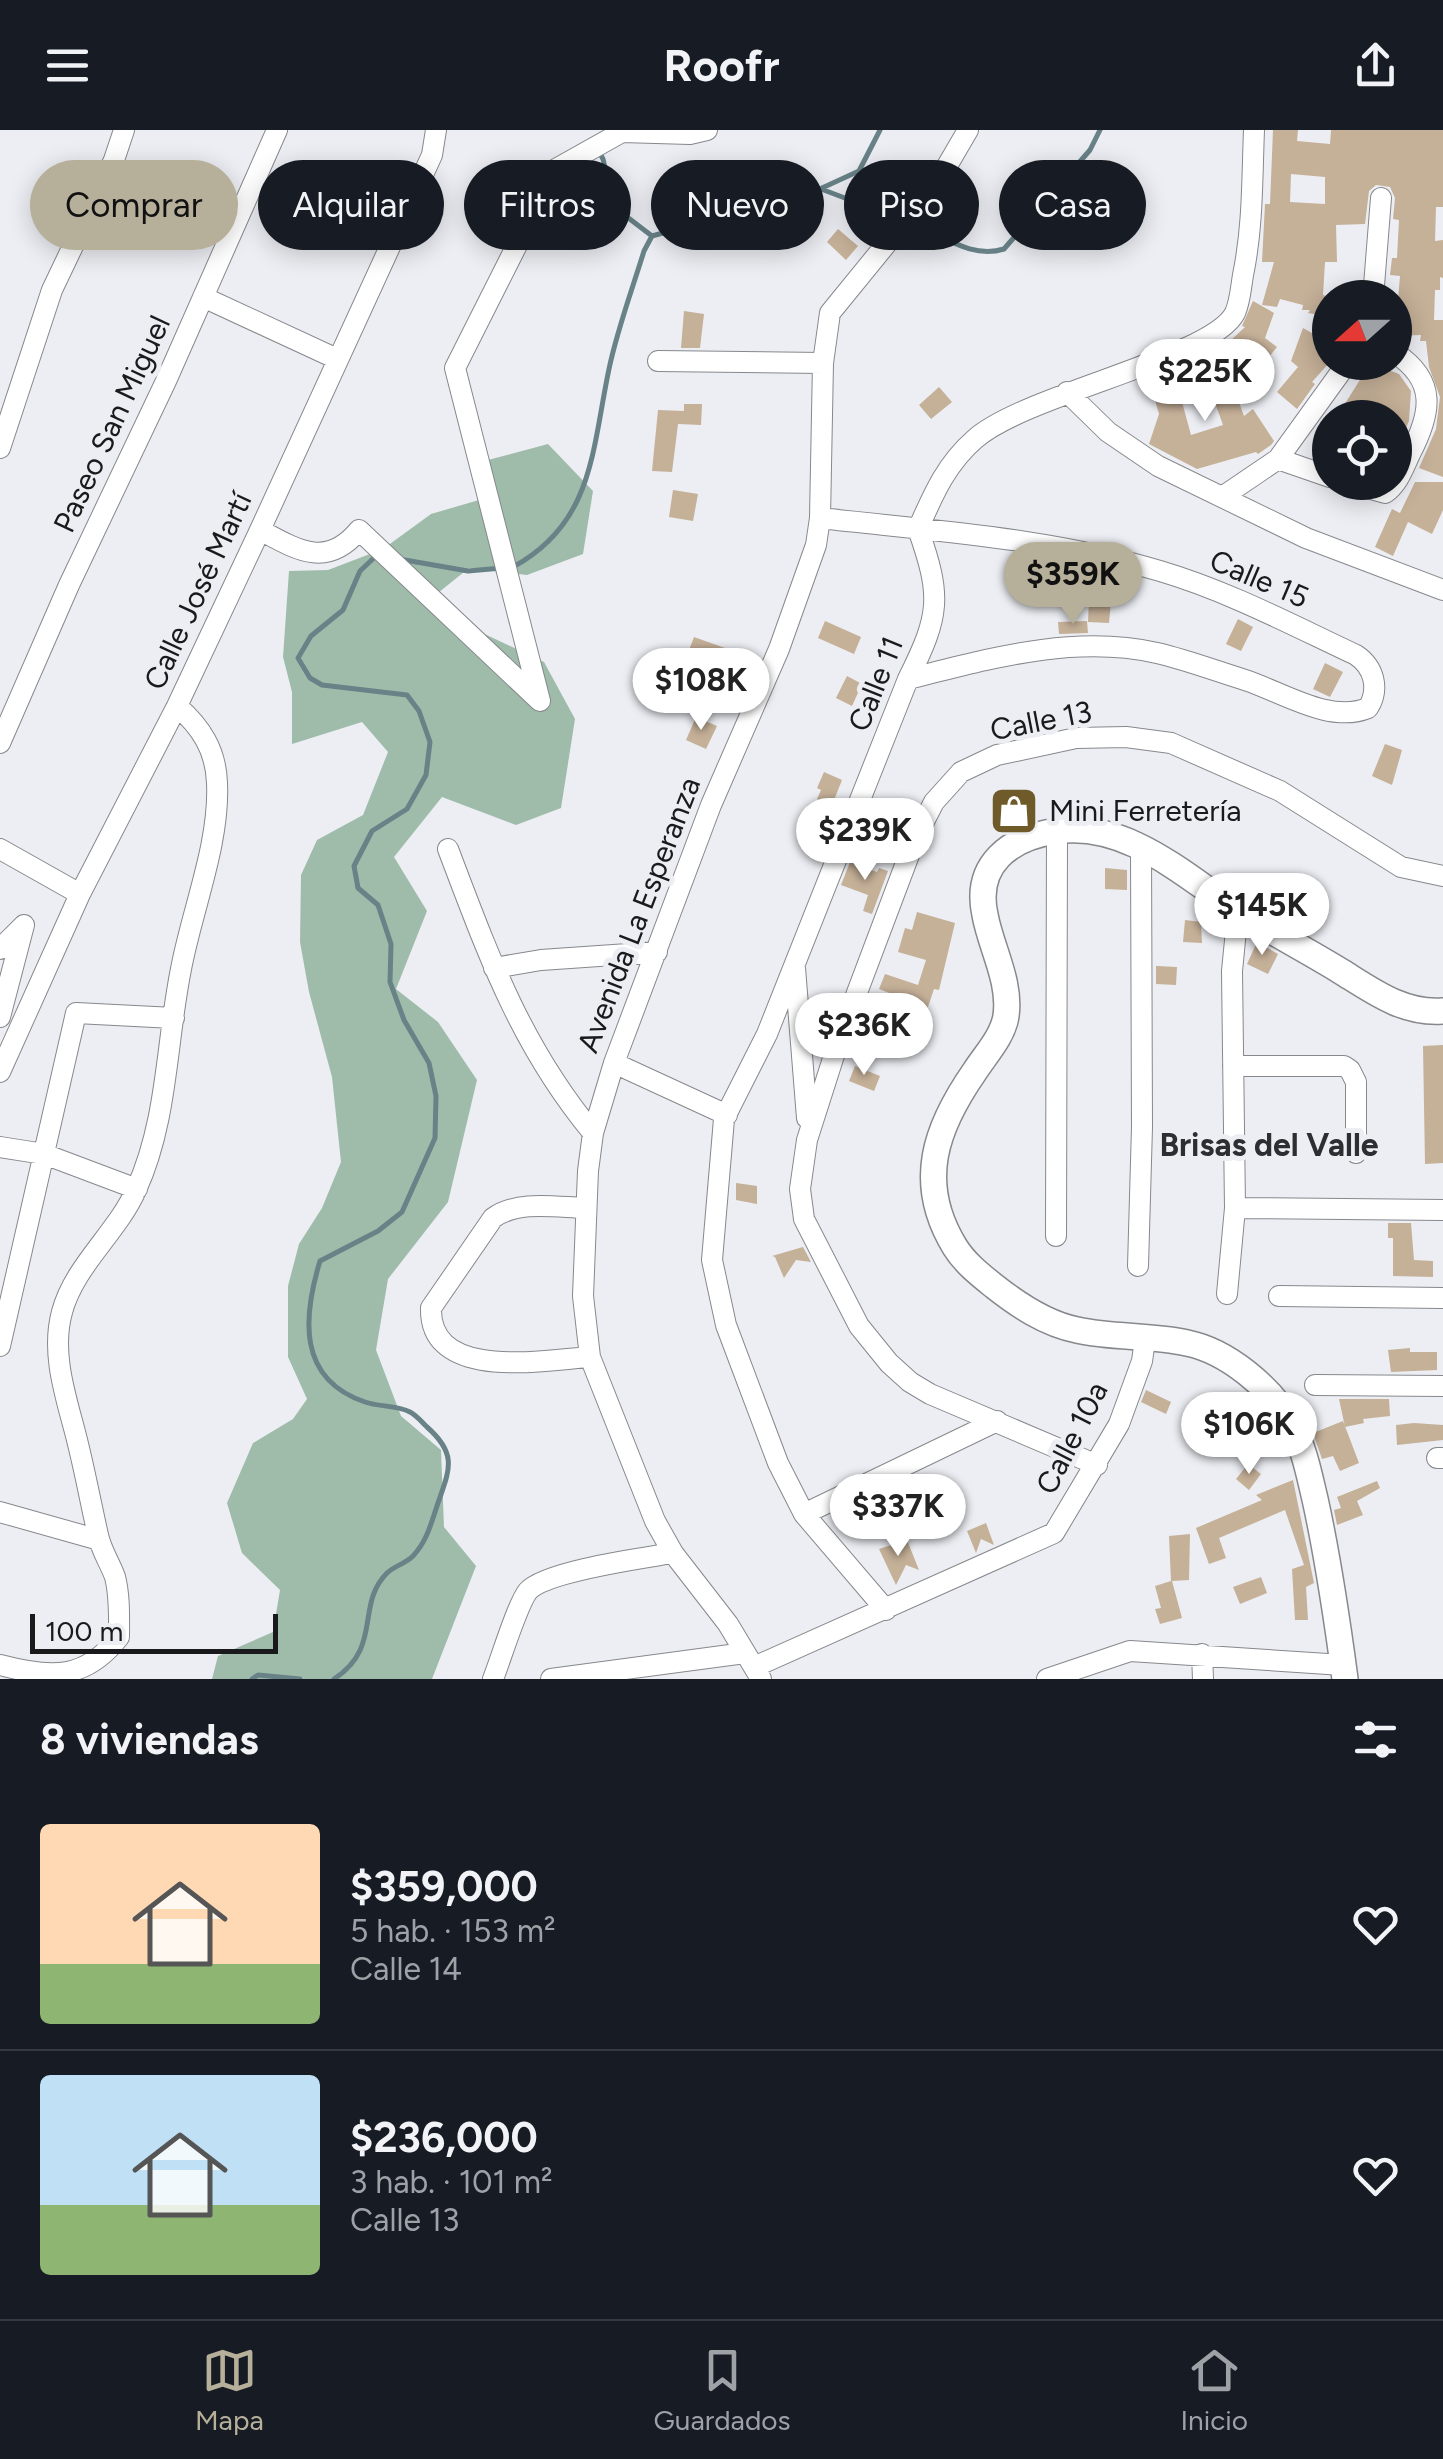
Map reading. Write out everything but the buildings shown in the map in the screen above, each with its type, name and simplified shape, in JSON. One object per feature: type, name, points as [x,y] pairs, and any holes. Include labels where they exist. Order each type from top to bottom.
[{"type":"main road","points":[[1344,1672],[1322,1530],[1306,1461],[1290,1422],[1261,1386],[1226,1359],[1184,1342],[1075,1330],[1015,1303],[970,1267],[943,1224],[934,1185],[934,1149],[950,1110],[997,1038],[1006,1016],[1005,986],[984,914],[987,878],[995,858],[1002,852],[1039,835],[1096,831],[1141,848],[1176,865],[1238,910],[1391,1002],[1420,1012],[1443,1011]]},
{"type":"street","points":[[0,448],[52,290],[114,160],[124,130]]},
{"type":"street","name":"Paseo San Miguel","points":[[0,743],[277,130]]},
{"type":"street","name":"Calle José Martí","points":[[0,1072],[80,894],[177,706],[260,530],[432,155],[436,130]]},
{"type":"street","points":[[260,530],[314,554],[349,543],[359,530],[540,701],[455,368],[522,235],[547,174],[622,132],[690,134],[707,130]]},
{"type":"street","name":"Avenida La Esperanza","points":[[753,1666],[728,1624],[673,1553],[655,1521],[590,1357],[583,1296],[584,1208],[594,1133],[614,1063],[711,804],[779,649],[816,545],[823,364],[830,313],[940,178],[968,130]]},
{"type":"street","points":[[918,529],[947,469],[978,436],[1067,392],[1190,346],[1212,335],[1234,315],[1252,234],[1254,130]]},
{"type":"street","points":[[1374,280],[1381,198]]},
{"type":"street","points":[[203,296],[338,358]]},
{"type":"street","points":[[658,361],[823,364]]},
{"type":"street","points":[[1412,364],[1422,378],[1428,408],[1412,451]]},
{"type":"street","points":[[1222,497],[1278,459],[1335,380]]},
{"type":"street","points":[[1067,392],[1108,432],[1158,466],[1306,538],[1443,590]]},
{"type":"street","points":[[1278,459],[1312,471]]},
{"type":"street","name":"Calle 15","points":[[820,518],[1091,553],[1162,571],[1264,611],[1369,664],[1374,677],[1373,703],[1352,714],[1334,713],[1156,653],[1118,648],[1038,648],[908,679]]},
{"type":"street","name":"Calle 11","points":[[886,1610],[804,1514],[754,1407],[726,1326],[712,1260],[726,1115],[767,1034],[908,679],[924,649],[936,595],[934,574],[918,529]]},
{"type":"street","points":[[0,1665],[49,1678],[75,1677],[96,1668],[119,1637],[115,1578],[98,1540],[90,1492],[61,1385],[62,1312],[81,1271],[121,1220],[137,1189],[161,1111],[180,970],[215,820],[217,784],[214,758],[206,739],[194,720],[177,706]]},
{"type":"street","name":"Calle 13","points":[[1096,1465],[910,1382],[859,1326],[804,1220],[800,1189],[807,1140],[838,1043],[915,839],[934,802],[961,772],[997,755],[1076,738],[1126,737],[1171,744],[1280,791],[1401,867],[1443,876]]},
{"type":"street","points":[[1056,831],[1056,1236]]},
{"type":"street","points":[[1138,1266],[1141,848]]},
{"type":"street","points":[[0,849],[80,894]]},
{"type":"street","points":[[448,849],[505,996],[560,1093],[594,1133]]},
{"type":"street","points":[[1227,1294],[1234,1208],[1232,972],[1238,910]]},
{"type":"street","points":[[0,949],[24,925],[0,1017]]},
{"type":"street","points":[[494,968],[540,960],[657,952]]},
{"type":"street","points":[[795,965],[807,1090],[807,1140]]},
{"type":"street","points":[[0,1346],[76,1013],[174,1018]]},
{"type":"street","points":[[614,1063],[726,1115]]},
{"type":"street","points":[[1233,1066],[1344,1066],[1350,1070],[1356,1082],[1356,1153]]},
{"type":"street","points":[[0,1147],[44,1154],[137,1189]]},
{"type":"street","points":[[584,1208],[533,1206],[502,1211],[431,1308],[430,1320],[447,1346],[476,1359],[519,1364],[590,1357]]},
{"type":"street","points":[[1234,1208],[1443,1210]]},
{"type":"street","points":[[1279,1296],[1443,1298]]},
{"type":"street","name":"Calle 10a","points":[[551,1679],[753,1666],[1049,1537],[1119,1424],[1142,1361],[1145,1340]]},
{"type":"street","points":[[1315,1385],[1443,1386]]},
{"type":"street","points":[[804,1514],[997,1421]]},
{"type":"street","points":[[0,1512],[98,1540]]},
{"type":"street","points":[[493,1679],[527,1592],[540,1583],[574,1572],[673,1553]]},
{"type":"street","points":[[1047,1679],[1130,1650],[1202,1654],[1344,1672]]},
{"type":"street","points":[[1202,1654],[1203,1679]]},
{"type":"green space","points":[[548,444],[593,491],[583,554],[527,575],[469,568],[423,605],[544,662],[575,719],[561,808],[516,825],[442,797],[394,857],[427,911],[396,989],[438,1022],[477,1080],[448,1202],[388,1279],[376,1350],[401,1416],[441,1450],[444,1527],[476,1566],[432,1679],[212,1679],[218,1656],[273,1632],[280,1590],[242,1553],[227,1503],[253,1443],[293,1419],[307,1399],[288,1357],[288,1286],[299,1244],[322,1208],[341,1162],[332,1077],[300,942],[301,875],[317,840],[363,815],[388,752],[362,722],[292,744],[292,692],[283,657],[289,571],[328,570],[383,549],[431,514],[479,500],[488,460]]},
{"type":"waterway","points":[[824,187],[859,171],[880,130]]},
{"type":"waterway","points":[[974,250],[1004,249],[1090,150],[1100,130]]},
{"type":"waterway","points":[[598,150],[614,207],[651,235]]},
{"type":"waterway","points":[[513,567],[560,529],[585,481],[616,340],[652,236],[821,189],[844,198]]},
{"type":"waterway","points":[[334,1679],[358,1653],[378,1585],[390,1571],[413,1556],[424,1540],[448,1465],[444,1447],[412,1413],[365,1402],[343,1392],[327,1378],[316,1362],[309,1324],[320,1261],[378,1231],[402,1212],[435,1138],[436,1096],[429,1063],[404,1020],[390,982],[391,944],[378,905],[358,888],[354,866],[372,831],[407,809],[426,775],[430,742],[419,711],[407,695],[322,685],[310,678],[298,658],[311,636],[343,610],[360,571],[378,554]]},
{"type":"waterway","points":[[399,559],[468,571],[502,568]]},
{"type":"waterway","points":[[252,1679],[258,1675],[300,1679]]},
{"type":"place","name":"Mini Ferretería","points":[[1014,811]]},
{"type":"district","name":"Brisas del Valle","points":[[1269,1145]]}]
